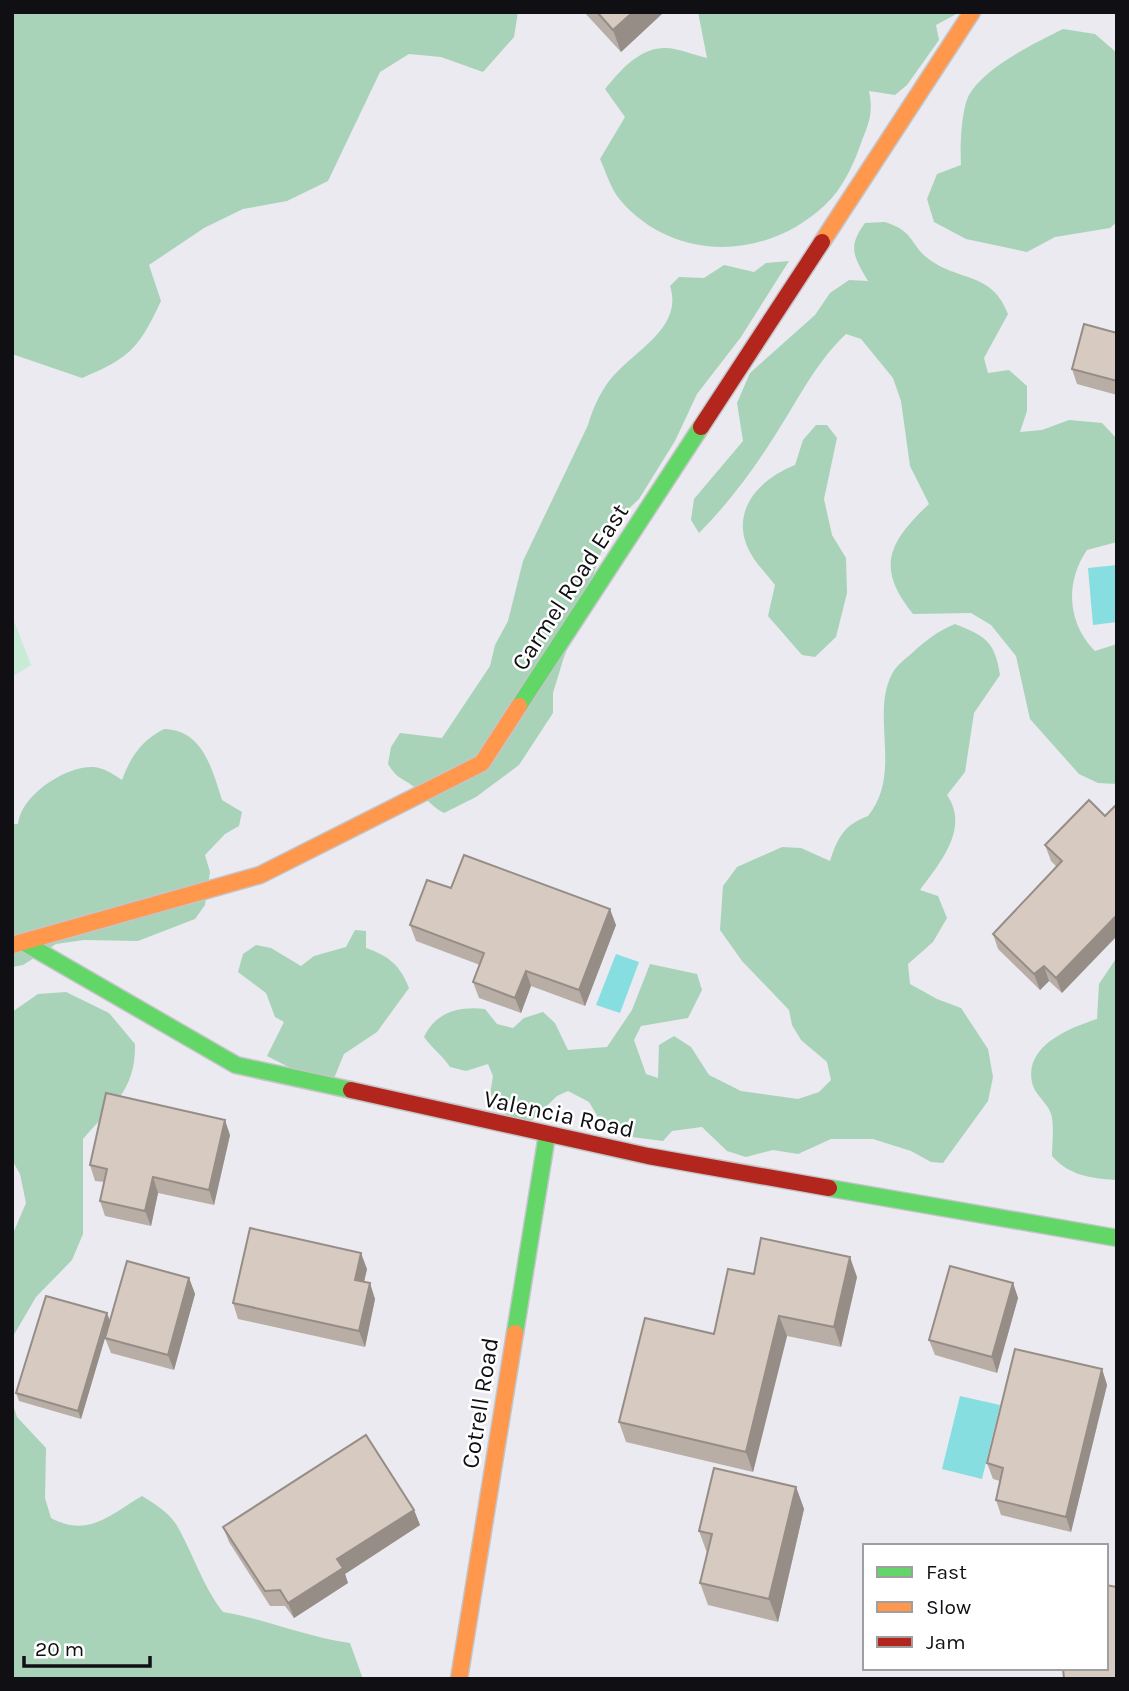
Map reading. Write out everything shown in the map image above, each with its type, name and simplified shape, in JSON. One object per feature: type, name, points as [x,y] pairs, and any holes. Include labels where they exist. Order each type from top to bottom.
[{"type":"street","name":"Carmel Road East","points":[[18,944],[260,875],[482,763],[972,12]]},
{"type":"street","name":"Valencia Road","points":[[18,944],[236,1065],[648,1156],[1117,1238]]},
{"type":"street","name":"Cotrell Road","points":[[458,1679],[547,1135]]},
{"type":"green space","points":[[12,12],[518,12],[514,37],[483,72],[441,57],[409,54],[380,72],[328,181],[287,201],[243,209],[204,228],[149,265],[161,301],[146,330],[122,357],[82,378],[12,354]]},
{"type":"green space","points":[[698,12],[960,12],[936,25],[939,40],[907,85],[895,95],[869,91],[869,119],[857,154],[841,185],[825,205],[802,223],[776,236],[749,244],[722,247],[694,244],[668,236],[643,221],[617,197],[600,159],[625,117],[605,89],[637,57],[654,49],[674,49],[707,58]]},
{"type":"green space","points":[[1063,29],[1095,34],[1117,53],[1117,222],[1110,228],[1055,237],[1027,252],[966,239],[934,222],[927,199],[937,174],[961,165],[963,120],[969,95],[976,85],[998,66]]},
{"type":"green space","points":[[885,222],[907,234],[930,260],[984,284],[1001,301],[1008,314],[984,358],[988,373],[1009,370],[1027,386],[1027,411],[1020,432],[1042,430],[1069,420],[1102,423],[1117,439],[1117,542],[1087,550],[1075,575],[1072,602],[1079,628],[1095,651],[1117,644],[1117,784],[1098,783],[1079,774],[1030,719],[1016,656],[991,625],[971,613],[913,614],[901,597],[891,569],[892,556],[904,531],[929,504],[910,466],[901,401],[893,378],[861,339],[846,334],[835,346],[815,371],[747,477],[699,533],[691,520],[694,499],[743,441],[737,403],[750,373],[815,315],[830,293],[849,280],[868,281],[854,252],[856,239],[865,223]]},
{"type":"green space","points":[[789,261],[741,337],[697,394],[675,441],[639,499],[619,518],[602,550],[553,693],[553,713],[519,765],[476,797],[444,813],[439,810],[391,769],[388,764],[391,747],[400,733],[442,738],[490,666],[495,645],[508,621],[523,561],[605,386],[663,327],[670,315],[670,286],[679,277],[704,278],[724,265],[754,272],[766,263]]},
{"type":"green space","points":[[816,425],[827,425],[837,438],[824,499],[832,535],[846,558],[847,593],[836,637],[815,657],[802,655],[768,616],[775,585],[751,554],[743,525],[750,500],[758,489],[781,471],[795,465],[803,440]]},
{"type":"green space","points":[[12,616],[31,665],[12,677]]},
{"type":"green space","points":[[955,624],[987,641],[995,654],[1000,675],[974,713],[965,772],[947,795],[955,820],[950,845],[920,890],[938,896],[947,918],[933,942],[908,964],[910,984],[961,1008],[988,1049],[993,1077],[988,1101],[943,1163],[931,1162],[911,1151],[873,1139],[831,1139],[798,1154],[773,1150],[746,1157],[727,1151],[702,1127],[672,1131],[663,1141],[608,1134],[589,1102],[568,1091],[557,1096],[528,1124],[488,1106],[493,1076],[488,1064],[466,1071],[450,1067],[427,1041],[424,1037],[429,1028],[442,1016],[457,1010],[475,1008],[485,1009],[497,1024],[513,1028],[524,1018],[543,1012],[555,1023],[568,1050],[607,1047],[632,1010],[650,964],[697,974],[702,990],[688,1018],[641,1026],[634,1040],[646,1074],[658,1078],[659,1045],[674,1036],[691,1047],[709,1075],[741,1091],[798,1099],[819,1092],[831,1080],[827,1062],[801,1040],[792,1025],[789,1010],[742,961],[720,930],[723,886],[737,867],[782,847],[801,848],[830,861],[843,833],[853,823],[868,816],[878,799],[885,763],[886,690],[892,674],[900,663],[926,641]]},
{"type":"green space","points":[[164,729],[188,736],[197,744],[210,764],[222,800],[242,812],[239,826],[225,834],[205,855],[210,872],[205,905],[195,919],[138,941],[84,940],[56,944],[23,965],[12,967],[12,824],[18,824],[27,803],[35,794],[45,785],[69,772],[96,767],[122,780],[138,750]]},
{"type":"green space","points":[[355,930],[366,931],[366,948],[393,962],[409,988],[377,1032],[344,1054],[330,1088],[267,1056],[284,1022],[275,1017],[266,993],[238,972],[243,954],[256,945],[271,948],[301,966],[314,956],[346,947]]},
{"type":"green space","points":[[1117,957],[1115,1180],[1073,1172],[1052,1156],[1051,1114],[1033,1086],[1031,1072],[1034,1060],[1050,1041],[1097,1019],[1099,984]]},
{"type":"green space","points":[[66,992],[109,1013],[135,1044],[134,1060],[127,1086],[83,1139],[83,1234],[72,1260],[36,1297],[12,1338],[12,1236],[26,1203],[20,1174],[12,1160],[12,1012],[38,994]]},
{"type":"green space","points":[[12,1402],[17,1417],[46,1448],[45,1498],[51,1518],[64,1524],[88,1525],[109,1517],[142,1496],[165,1512],[176,1524],[209,1591],[223,1612],[350,1643],[363,1679],[12,1679]]},
{"type":"water","points":[[1117,565],[1117,622],[1093,625],[1088,568]]},
{"type":"water","points":[[616,954],[639,962],[620,1013],[596,1005]]},
{"type":"water","points":[[960,1396],[1000,1405],[982,1479],[942,1469]]},
{"type":"building","points":[[597,12],[633,12],[613,30]]},
{"type":"building","points":[[1084,324],[1117,333],[1117,381],[1072,369]]},
{"type":"building","points":[[1089,800],[1105,816],[1117,804],[1117,915],[1056,978],[1044,966],[1034,974],[993,934],[1062,861],[1045,845]]},
{"type":"building","points":[[464,855],[610,909],[579,990],[526,971],[515,998],[473,982],[484,953],[410,925],[427,880],[451,888]]},
{"type":"building","points":[[106,1093],[225,1120],[209,1190],[153,1177],[145,1211],[100,1201],[107,1169],[90,1165]]},
{"type":"building","points":[[250,1228],[361,1253],[355,1280],[370,1283],[359,1331],[233,1303]]},
{"type":"building","points":[[761,1238],[850,1257],[834,1327],[779,1316],[746,1452],[619,1422],[645,1318],[714,1334],[728,1269],[754,1274]]},
{"type":"building","points":[[127,1261],[189,1278],[168,1355],[105,1338]]},
{"type":"building","points":[[950,1266],[1013,1283],[992,1357],[929,1340]]},
{"type":"building","points":[[46,1296],[107,1313],[78,1411],[16,1393]]},
{"type":"building","points":[[1015,1349],[1102,1369],[1066,1517],[996,1500],[1003,1468],[987,1463]]},
{"type":"building","points":[[366,1435],[414,1510],[337,1559],[343,1568],[288,1603],[280,1590],[265,1591],[223,1527]]},
{"type":"building","points":[[714,1468],[796,1487],[769,1599],[700,1583],[712,1534],[699,1531]]},
{"type":"building","points":[[1108,1585],[1117,1587],[1117,1679],[1064,1679],[1063,1670],[1108,1670]]},
{"type":"traffic: fast","points":[[519,706],[701,427]]},
{"type":"traffic: fast","points":[[23,942],[236,1065],[351,1090]]},
{"type":"traffic: fast","points":[[515,1333],[547,1135]]},
{"type":"traffic: fast","points":[[829,1188],[1117,1238]]},
{"type":"traffic: slow","points":[[822,242],[972,12]]},
{"type":"traffic: slow","points":[[12,945],[260,875],[482,763],[519,706]]},
{"type":"traffic: slow","points":[[459,1679],[515,1333]]},
{"type":"traffic: jam","points":[[701,427],[822,242]]},
{"type":"traffic: jam","points":[[351,1090],[648,1156],[829,1188]]}]
